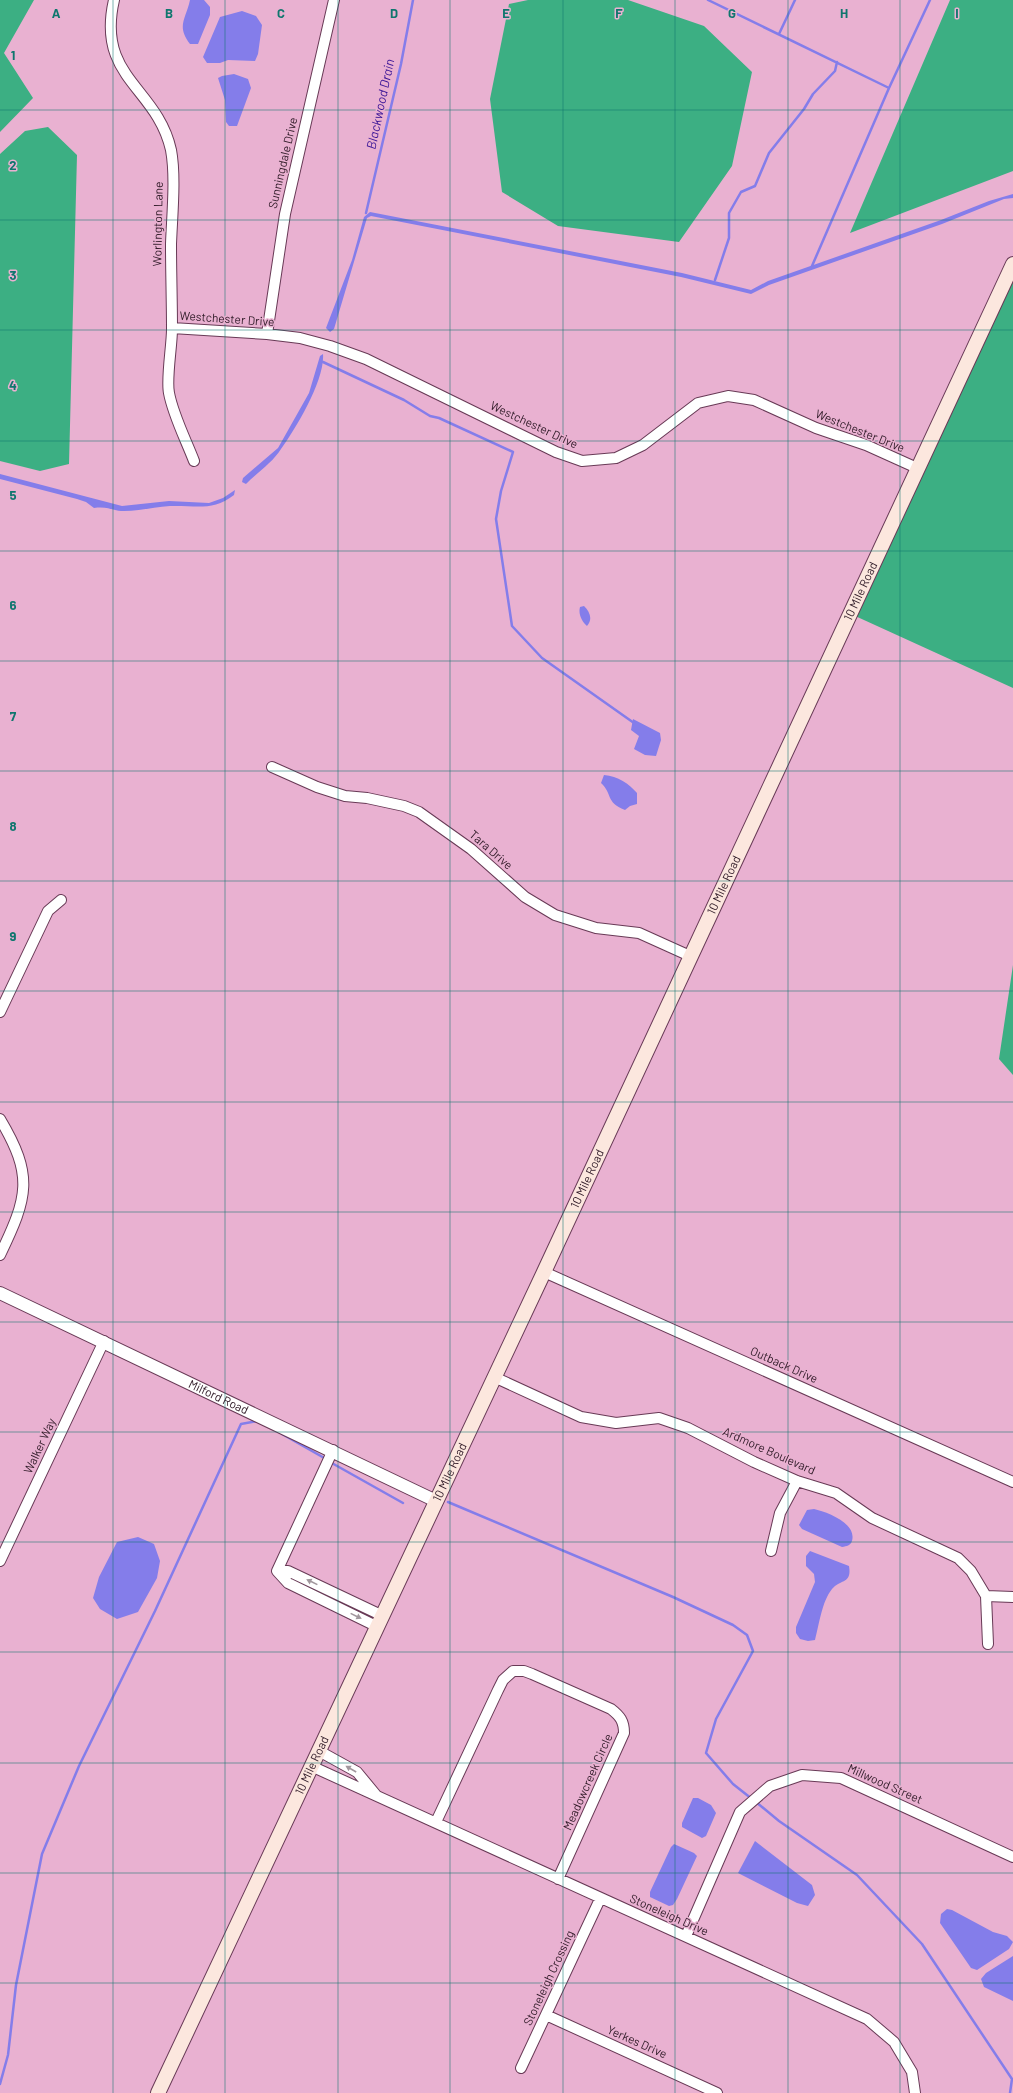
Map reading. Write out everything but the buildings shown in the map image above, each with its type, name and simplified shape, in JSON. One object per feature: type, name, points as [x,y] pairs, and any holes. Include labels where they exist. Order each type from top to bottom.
[{"type":"main road","name":"10 Mile Road","points":[[158,2093],[544,1272],[1013,264]]},
{"type":"street","name":"Worlington Lane","points":[[114,0],[110,30],[112,46],[120,66],[156,115],[166,135],[171,151],[173,189],[170,285],[172,328],[168,392],[194,461]]},
{"type":"street","name":"Sunningdale Drive","points":[[267,334],[285,214],[334,0]]},
{"type":"street","name":"Westchester Drive","points":[[172,328],[267,334],[300,338],[348,352],[556,452],[582,461],[616,458],[643,445],[698,403],[728,396],[754,400],[816,428],[866,445],[917,468]]},
{"type":"street","name":"Tara Drive","points":[[272,767],[317,787],[345,796],[386,802],[419,812],[471,849],[525,897],[555,915],[596,928],[639,933],[690,956]]},
{"type":"street","points":[[0,1012],[48,911],[61,900]]},
{"type":"street","points":[[0,1119],[11,1137],[22,1166],[24,1187],[16,1220],[0,1255]]},
{"type":"street","name":"Outback Drive","points":[[544,1272],[1013,1482]]},
{"type":"street","name":"Milford Road","points":[[0,1293],[333,1450],[436,1501]]},
{"type":"street","name":"Walker Way","points":[[0,1561],[104,1342]]},
{"type":"street","name":"Ardmore Boulevard","points":[[494,1377],[581,1417],[616,1423],[659,1418],[688,1428],[754,1462],[797,1481],[836,1492],[872,1518],[958,1558],[971,1571],[986,1596],[988,1644]]},
{"type":"street","points":[[333,1450],[276,1571],[288,1583],[380,1621]]},
{"type":"street","points":[[771,1552],[780,1513],[797,1481]]},
{"type":"street","points":[[986,1596],[1013,1597]]},
{"type":"street","name":"Meadowcreek Circle","points":[[436,1822],[503,1680],[513,1671],[524,1671],[532,1674],[611,1709],[624,1723],[624,1733],[558,1878]]},
{"type":"street","name":"Stoneleigh Drive","points":[[319,1751],[357,1772],[376,1795]]},
{"type":"street","name":"Stoneleigh Drive","points":[[311,1766],[867,2019],[894,2042],[912,2072],[915,2093]]},
{"type":"street","name":"Millwood Street","points":[[686,1936],[740,1812],[770,1786],[802,1775],[841,1778],[1013,1857]]},
{"type":"street","name":"Stoneleigh Crossing","points":[[521,2068],[600,1898]]},
{"type":"street","name":"Yerkes Drive","points":[[546,2015],[717,2093]]},
{"type":"green space","points":[[0,0],[34,0],[4,53],[33,98],[0,132]]},
{"type":"green space","points":[[528,0],[628,0],[704,26],[752,72],[732,166],[679,242],[558,226],[502,192],[490,99],[509,4]]},
{"type":"green space","points":[[950,0],[1013,0],[1013,171],[850,233]]},
{"type":"green space","points":[[48,127],[77,155],[69,464],[40,471],[0,461],[0,154],[25,131]]},
{"type":"green space","points":[[1013,276],[1013,688],[853,615]]},
{"type":"green space","points":[[1013,965],[1013,1075],[999,1059]]},
{"type":"shaded area","points":[[190,0],[204,0],[210,7],[210,15],[198,44],[190,44],[186,38],[183,27],[183,22]]},
{"type":"shaded area","points":[[242,11],[256,16],[262,25],[258,54],[255,61],[228,60],[220,63],[207,63],[203,57],[220,17]]},
{"type":"shaded area","points":[[234,74],[248,79],[251,88],[237,126],[229,126],[226,122],[225,100],[218,78]]},
{"type":"shaded area","points":[[1013,194],[1013,198],[1004,199],[942,224],[769,285],[751,294],[681,277],[371,216],[367,218],[334,329],[330,332],[326,328],[352,260],[364,217],[370,212],[682,273],[751,290],[768,281],[941,220],[989,201]]},
{"type":"shaded area","points":[[323,354],[322,365],[315,390],[294,429],[278,454],[246,484],[242,482],[243,478],[278,448],[309,393],[320,356]]},
{"type":"shaded area","points":[[0,474],[122,506],[169,501],[209,503],[223,498],[235,490],[234,495],[218,504],[211,506],[170,506],[120,511],[94,508],[86,502],[77,499],[0,479]]},
{"type":"shaded area","points":[[584,606],[590,616],[590,621],[587,626],[580,615],[580,607]]},
{"type":"shaded area","points":[[633,719],[660,733],[661,740],[656,756],[645,755],[634,749],[639,736],[631,730]]},
{"type":"shaded area","points":[[604,775],[623,781],[637,793],[637,804],[630,806],[625,810],[614,804],[605,787],[601,783]]},
{"type":"shaded area","points":[[814,1509],[840,1519],[846,1524],[852,1535],[852,1541],[848,1546],[842,1547],[802,1529],[799,1525],[807,1510]]},
{"type":"shaded area","points":[[138,1537],[154,1544],[160,1561],[157,1578],[138,1612],[117,1619],[100,1609],[93,1598],[99,1577],[117,1542]]},
{"type":"shaded area","points":[[810,1551],[849,1566],[850,1572],[847,1579],[832,1589],[823,1606],[815,1640],[808,1641],[800,1639],[796,1633],[796,1627],[815,1582],[814,1574],[806,1566],[806,1556]]},
{"type":"shaded area","points":[[693,1798],[698,1798],[711,1805],[716,1813],[706,1836],[702,1838],[682,1827],[682,1823]]},
{"type":"shaded area","points":[[755,1841],[812,1885],[815,1895],[808,1906],[797,1903],[738,1873]]},
{"type":"shaded area","points":[[674,1844],[694,1853],[697,1856],[677,1899],[673,1905],[669,1906],[650,1897],[650,1892],[671,1847]]},
{"type":"shaded area","points":[[947,1909],[952,1910],[993,1932],[1007,1936],[1013,1942],[1009,1949],[977,1970],[971,1968],[940,1923],[941,1914]]},
{"type":"shaded area","points":[[1013,1956],[1013,2001],[984,1987],[981,1979],[986,1973]]},
{"type":"waterway","name":"Blackwood Drain","points":[[366,213],[401,64],[413,0]]},
{"type":"waterway","points":[[708,0],[889,88]]},
{"type":"waterway","points":[[779,34],[795,0]]},
{"type":"waterway","points":[[812,266],[889,88],[930,0]]},
{"type":"waterway","points":[[715,280],[729,238],[729,213],[741,192],[755,186],[769,153],[804,109],[813,94],[835,71],[837,62]]},
{"type":"waterway","points":[[323,362],[404,400],[430,416],[439,418],[513,452],[501,491],[496,519],[512,626],[542,658],[634,723]]},
{"type":"waterway","points":[[0,2084],[8,2055],[16,1985],[42,1854],[79,1766],[155,1611],[241,1424],[258,1421]]},
{"type":"waterway","points":[[282,1434],[326,1459]]},
{"type":"waterway","points":[[330,1462],[403,1503]]},
{"type":"waterway","points":[[448,1502],[673,1597],[733,1625],[747,1635],[753,1651],[716,1719],[706,1753],[733,1784],[752,1799]]},
{"type":"waterway","points":[[756,1802],[779,1821],[857,1875],[922,1944],[1012,2079],[1010,2093]]}]
